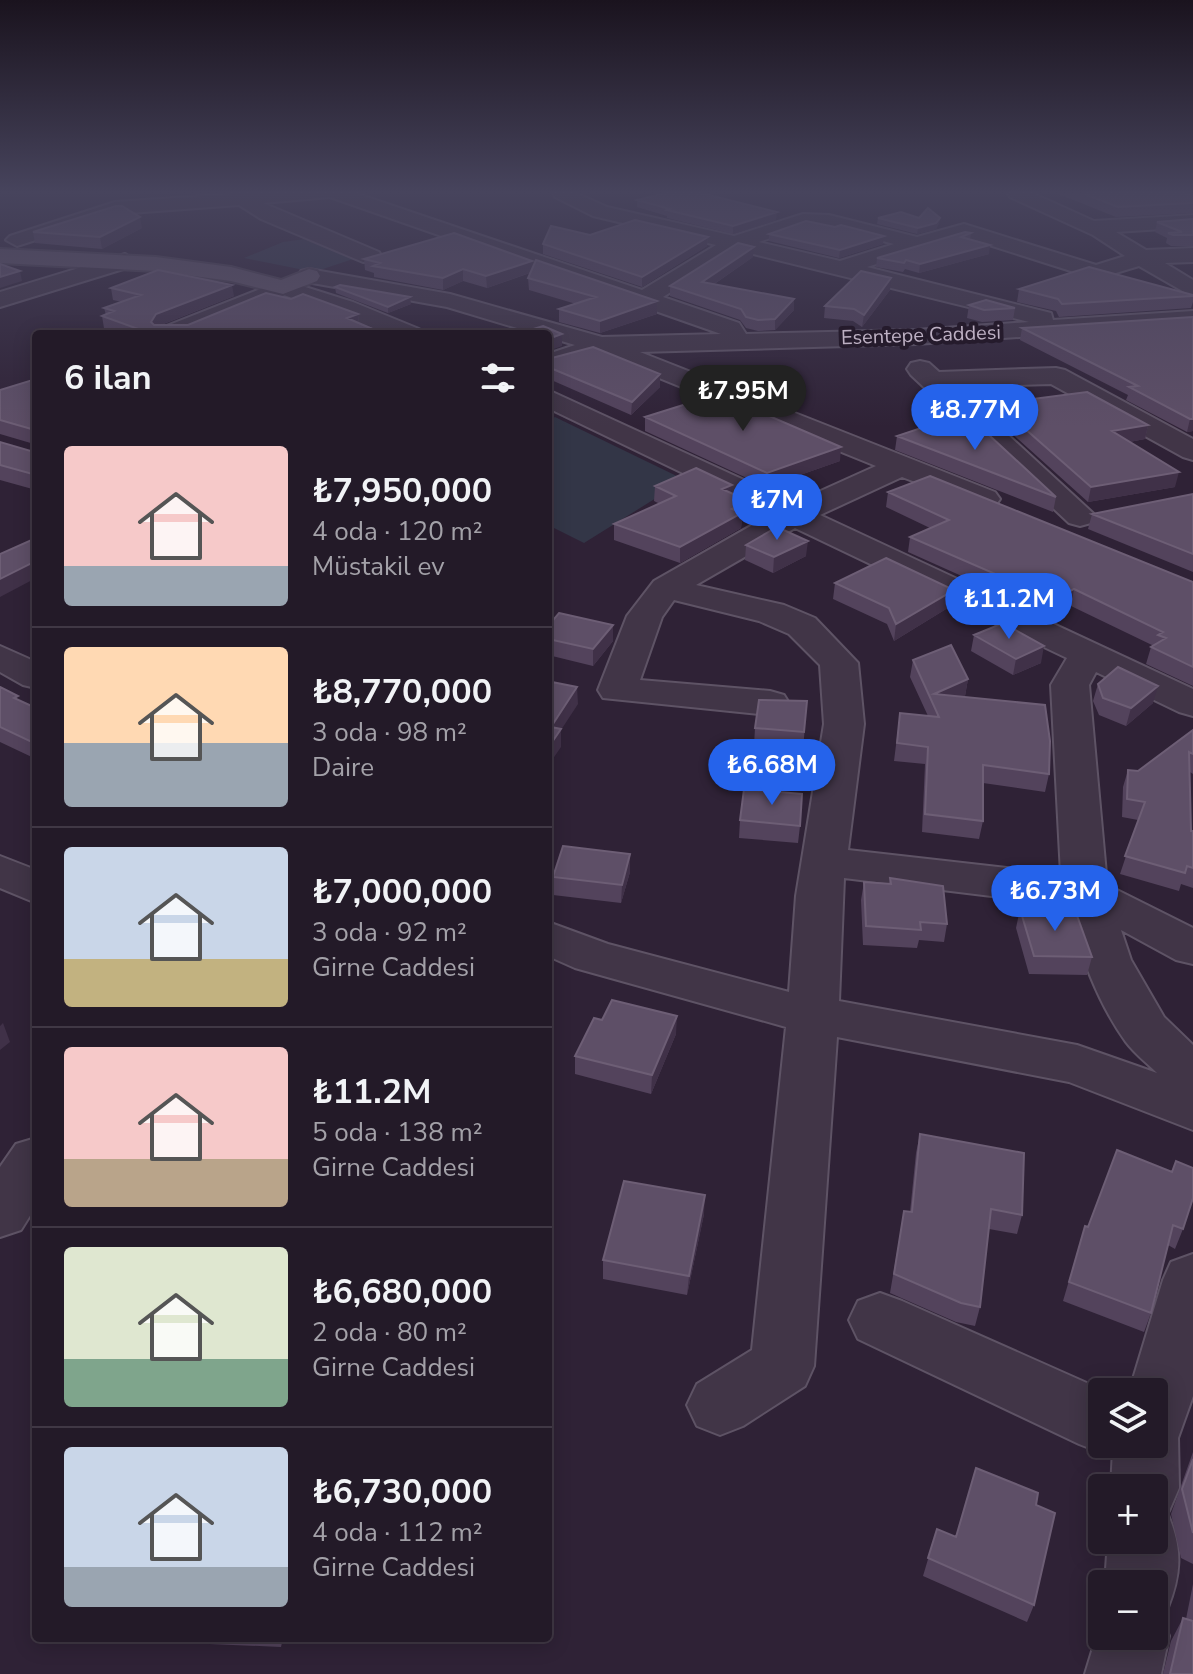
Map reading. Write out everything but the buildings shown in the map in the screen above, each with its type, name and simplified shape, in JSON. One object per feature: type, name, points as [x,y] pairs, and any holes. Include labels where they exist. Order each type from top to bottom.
[{"type":"main road","points":[[208,271],[283,287],[309,276]]},
{"type":"main road","points":[[273,271],[309,276]]},
{"type":"street","points":[[1,300],[93,271]]},
{"type":"street","points":[[309,276],[325,271]]},
{"type":"street","points":[[568,271],[730,328],[735,354]]},
{"type":"street","points":[[646,298],[689,271]]},
{"type":"street","points":[[857,271],[996,304],[1070,326]]},
{"type":"street","points":[[1165,271],[1193,290]]},
{"type":"street","points":[[996,304],[1096,272]]},
{"type":"street","points":[[309,276],[450,301],[548,330]]},
{"type":"street","points":[[178,330],[283,287],[345,307],[400,330]]},
{"type":"street","name":"Esentepe Caddesi","points":[[612,349],[720,360],[735,354],[884,338],[1193,318]]},
{"type":"street","points":[[552,331],[780,402],[901,466],[1009,510]]},
{"type":"street","points":[[884,338],[932,380],[1081,524]]},
{"type":"street","points":[[552,361],[612,349]]},
{"type":"street","points":[[932,380],[1056,376],[1193,451]]},
{"type":"street","points":[[553,406],[796,514],[1193,704]]},
{"type":"street","points":[[770,703],[617,690],[645,616],[666,588],[796,514],[901,466]]},
{"type":"street","points":[[666,588],[771,613],[802,626],[839,663],[844,724],[824,861],[782,1366],[720,1405]]},
{"type":"street","points":[[1088,655],[1070,685],[1085,892],[1107,960],[1145,1030],[1193,1077]]},
{"type":"street","points":[[824,861],[1085,892],[1193,948]]},
{"type":"street","points":[[0,870],[32,886]]},
{"type":"street","points":[[552,940],[607,961],[775,1007],[1077,1064],[1193,1109]]},
{"type":"street","points":[[0,1213],[32,1166]]},
{"type":"street","points":[[1168,1387],[1183,1353],[1193,1280]]},
{"type":"street","points":[[880,1320],[1088,1416]]},
{"type":"street","points":[[1123,1674],[1129,1650]]},
{"type":"shaded area","points":[[555,417],[685,480],[584,543],[552,527],[552,419]]}]
